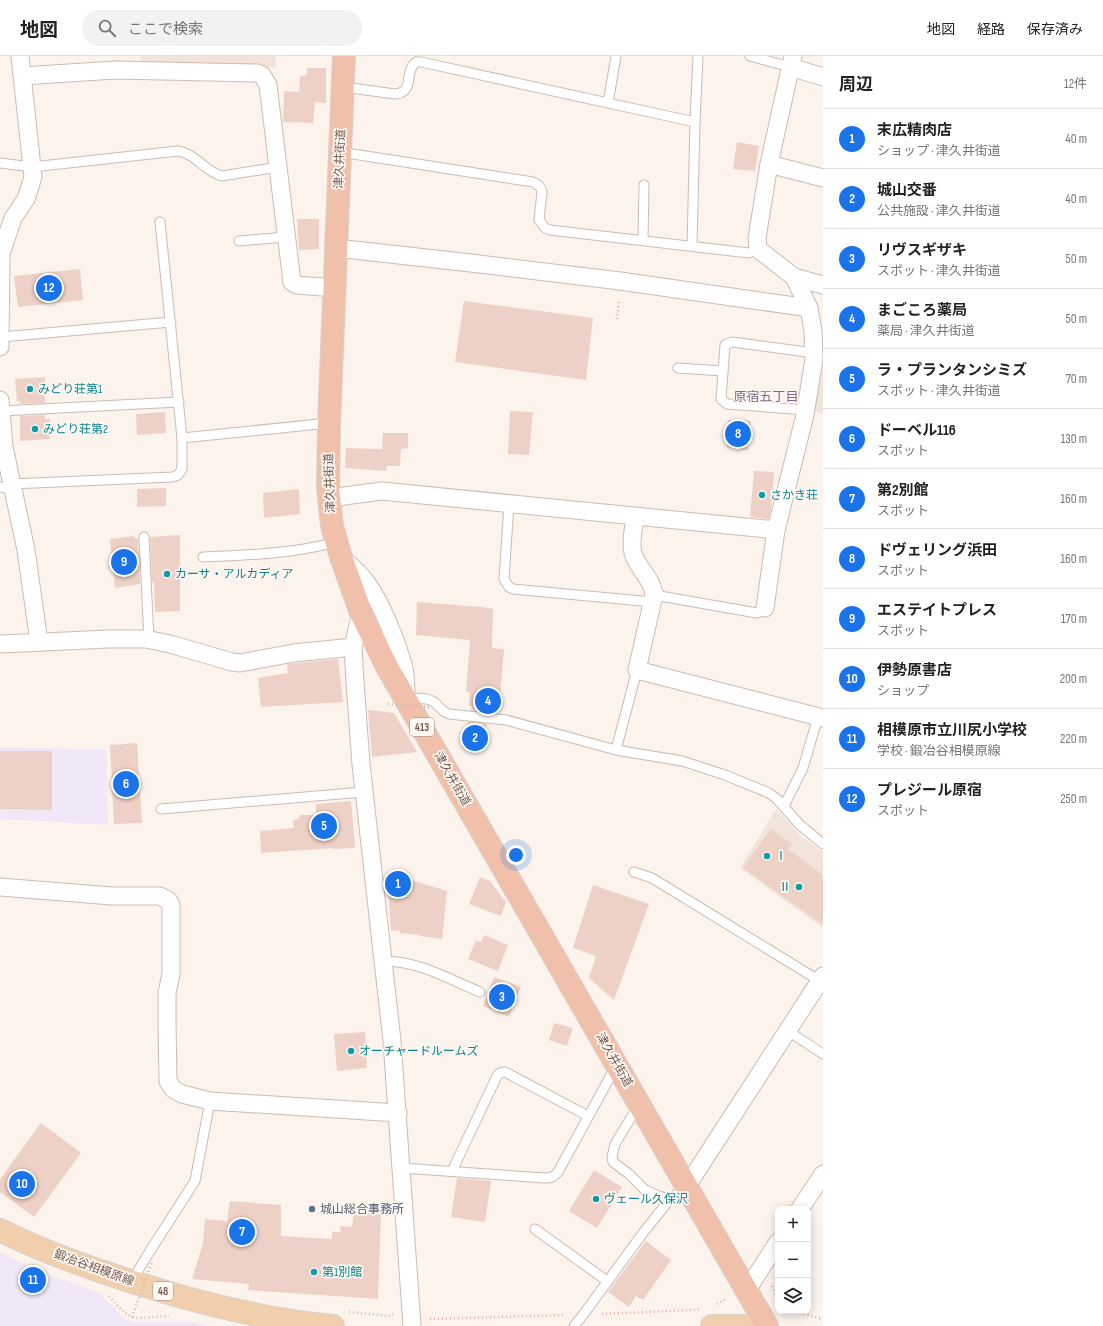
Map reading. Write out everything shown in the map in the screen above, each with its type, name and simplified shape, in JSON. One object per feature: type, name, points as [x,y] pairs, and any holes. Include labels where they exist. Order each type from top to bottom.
[{"type":"highway","name":"津久井街道","points":[[344,56],[329,423],[328,487],[329,500],[339,549],[361,613],[387,667],[397,701],[687,1186],[737,1292],[767,1326]]},
{"type":"main road","name":"鍛冶谷相模原線","points":[[0,1230],[68,1260],[134,1283],[216,1306],[292,1321],[333,1326]]},
{"type":"main road","points":[[710,1313],[756,1326]]},
{"type":"street","points":[[0,342],[1,254],[13,218],[26,199],[33,177],[20,56]]},
{"type":"street","points":[[823,77],[791,61],[757,238],[758,249],[794,277],[823,285]]},
{"type":"street","points":[[22,76],[115,70],[258,73],[262,75],[268,85],[292,282],[297,285],[335,288]]},
{"type":"street","points":[[770,164],[823,178]]},
{"type":"street","points":[[336,248],[471,262],[620,281],[809,308]]},
{"type":"street","points":[[765,608],[776,530],[806,410],[814,359],[813,331],[809,308],[794,277]]},
{"type":"street","points":[[0,406],[8,487],[26,550],[39,642]]},
{"type":"street","points":[[329,500],[344,496],[382,491],[776,530]]},
{"type":"street","points":[[635,516],[633,554],[652,586],[654,598],[637,670],[821,717]]},
{"type":"street","points":[[339,549],[368,584],[393,634],[403,665],[406,684],[397,701]]},
{"type":"street","points":[[361,613],[353,647],[364,792],[392,1034],[412,1326]]},
{"type":"street","points":[[0,644],[108,639],[149,640],[170,644],[240,663],[294,653],[353,647]]},
{"type":"street","points":[[0,887],[112,896],[160,896],[169,901],[171,905],[171,974],[167,993],[168,1081],[173,1089],[182,1094],[210,1101],[398,1113]]},
{"type":"street","points":[[687,1186],[821,978]]},
{"type":"street","points":[[802,1206],[823,1174]]},
{"type":"street","points":[[737,1292],[775,1246]]},
{"type":"lane","points":[[608,103],[616,56]]},
{"type":"lane","points":[[692,246],[698,56]]},
{"type":"lane","points":[[750,56],[791,61]]},
{"type":"lane","points":[[343,87],[399,94],[405,91],[408,86],[411,68],[416,62],[421,62],[695,122]]},
{"type":"lane","points":[[0,163],[32,168],[178,151],[186,154],[214,173],[222,176],[278,167]]},
{"type":"lane","points":[[340,152],[533,182],[541,188],[542,192],[539,220],[545,228],[550,230],[749,253],[758,249]]},
{"type":"lane","points":[[643,240],[644,185]]},
{"type":"lane","points":[[8,487],[172,478],[178,475],[182,468],[182,438],[160,222]]},
{"type":"lane","points":[[239,241],[286,237]]},
{"type":"lane","points":[[0,342],[170,322]]},
{"type":"lane","points":[[806,410],[727,404],[721,399],[725,345],[732,342],[814,353]]},
{"type":"lane","points":[[678,368],[723,371]]},
{"type":"lane","points":[[0,406],[179,402]]},
{"type":"lane","points":[[182,438],[329,423]]},
{"type":"lane","points":[[509,504],[504,579],[509,587],[513,589],[654,598],[757,613],[763,611],[765,608]]},
{"type":"lane","points":[[144,537],[149,640]]},
{"type":"lane","points":[[203,557],[269,554],[322,546],[339,549]]},
{"type":"lane","points":[[616,750],[637,670]]},
{"type":"lane","points":[[397,701],[422,698],[433,701],[439,706],[442,712],[449,714],[506,720],[616,750],[682,761],[725,775],[769,792],[784,806],[799,824],[823,844]]},
{"type":"lane","points":[[784,806],[803,768],[821,717]]},
{"type":"lane","points":[[161,809],[364,792]]},
{"type":"lane","points":[[634,872],[652,878],[821,978]]},
{"type":"lane","points":[[384,961],[418,966],[480,992]]},
{"type":"lane","points":[[788,1031],[823,1054]]},
{"type":"lane","points":[[401,1168],[551,1178],[558,1172],[616,1065]]},
{"type":"lane","points":[[452,1171],[500,1073],[505,1072],[588,1116]]},
{"type":"lane","points":[[134,1283],[139,1269],[195,1181],[210,1101]]},
{"type":"lane","points":[[632,1116],[615,1144],[612,1158],[613,1162],[629,1174],[645,1190],[670,1199]]},
{"type":"lane","points":[[574,1326],[670,1199],[687,1186]]},
{"type":"lane","points":[[535,1229],[607,1281]]},
{"type":"path","points":[[397,701],[430,707]]},
{"type":"path","points":[[132,1317],[152,1262]]},
{"type":"path","points":[[772,1283],[775,1294]]},
{"type":"path","points":[[432,1319],[583,1315],[691,1310],[710,1313],[724,1300],[737,1292]]},
{"type":"path","points":[[106,1294],[125,1314],[132,1317],[176,1316]]},
{"type":"path","points":[[802,1314],[823,1320]]},
{"type":"shaded area","points":[[141,56],[276,56],[275,67],[141,63]]},
{"type":"shaded area","points":[[823,347],[823,414],[810,410]]},
{"type":"shaded area","points":[[0,747],[106,750],[108,825],[0,819]]},
{"type":"shaded area","points":[[776,809],[803,838],[823,852],[823,928],[740,868]]},
{"type":"shaded area","points":[[0,1252],[33,1269],[98,1292],[124,1318],[135,1322],[190,1322],[211,1326],[0,1326]]},
{"type":"building","points":[[307,68],[326,68],[326,103],[315,102],[313,123],[283,122],[284,91],[299,92],[300,76],[307,75]]},
{"type":"building","points":[[737,142],[759,146],[755,171],[733,169]]},
{"type":"building","points":[[297,219],[319,219],[319,249],[299,250]]},
{"type":"building","points":[[80,269],[83,300],[18,307],[14,276]]},
{"type":"building","points":[[464,301],[593,318],[586,380],[455,362]]},
{"type":"building","name":"みどり荘第1","points":[[45,377],[45,403],[20,404],[20,401],[17,401],[15,379]]},
{"type":"building","points":[[510,411],[533,412],[529,455],[508,454]]},
{"type":"building","points":[[165,412],[166,433],[137,435],[136,414]]},
{"type":"building","name":"みどり荘第2","points":[[45,415],[45,419],[50,419],[50,439],[20,441],[20,416]]},
{"type":"building","points":[[728,420],[751,421],[748,450],[727,448]]},
{"type":"building","points":[[383,433],[408,433],[408,448],[401,449],[400,466],[387,466],[386,471],[345,468],[346,448],[382,449]]},
{"type":"building","name":"さかき荘","points":[[754,471],[774,472],[769,519],[750,517]]},
{"type":"building","points":[[166,488],[166,506],[137,507],[137,489]]},
{"type":"building","points":[[299,489],[300,514],[264,518],[263,493]]},
{"type":"building","name":"カーサ・アルカディア","points":[[180,535],[180,611],[155,612],[150,537]]},
{"type":"building","points":[[134,536],[134,538],[138,538],[140,584],[115,588],[110,539]]},
{"type":"building","points":[[417,602],[493,609],[492,648],[504,649],[499,707],[491,707],[490,712],[471,710],[472,706],[469,706],[470,692],[466,692],[470,640],[416,635]]},
{"type":"building","points":[[338,659],[343,702],[261,707],[258,678],[288,673],[287,664]]},
{"type":"building","points":[[368,710],[394,713],[417,752],[372,757]]},
{"type":"building","points":[[468,722],[487,724],[483,747],[478,746],[477,748],[463,744]]},
{"type":"building","points":[[137,743],[142,823],[114,824],[110,745]]},
{"type":"building","points":[[0,751],[52,751],[52,810],[0,809]]},
{"type":"building","points":[[351,801],[355,848],[261,853],[260,831],[294,828],[293,820],[299,819],[300,815],[316,815],[316,804]]},
{"type":"building","points":[[771,829],[792,844],[788,849],[823,875],[823,925],[743,868]]},
{"type":"building","points":[[392,874],[447,891],[442,939],[400,933],[400,931],[391,930],[388,890]]},
{"type":"building","points":[[480,877],[490,881],[506,902],[501,916],[469,904]]},
{"type":"building","points":[[593,885],[649,904],[614,1000],[589,978],[596,956],[573,948]]},
{"type":"building","points":[[484,935],[508,945],[498,971],[468,959],[476,940],[481,942]]},
{"type":"building","points":[[494,977],[521,987],[509,1017],[483,1006]]},
{"type":"building","points":[[554,1023],[573,1028],[567,1046],[549,1040]]},
{"type":"building","name":"オーチャードルームズ","points":[[365,1032],[367,1068],[337,1071],[334,1034]]},
{"type":"building","points":[[41,1123],[81,1153],[34,1217],[0,1192],[0,1179]]},
{"type":"building","name":"ヴェール久保沢","points":[[594,1170],[622,1187],[597,1228],[569,1211]]},
{"type":"building","points":[[457,1178],[491,1181],[485,1222],[451,1217]]},
{"type":"building","points":[[230,1201],[281,1205],[281,1236],[332,1239],[332,1232],[341,1232],[340,1226],[352,1227],[354,1211],[381,1213],[378,1299],[248,1290],[249,1284],[192,1279],[203,1243],[205,1219],[227,1221]]},
{"type":"building","points":[[646,1241],[671,1260],[643,1300],[636,1296],[629,1307],[608,1292]]},
{"type":"place","name":"プレジール原宿","points":[[49,288]]},
{"type":"place","name":"みどり荘第1","points":[[30,389]]},
{"type":"place","name":"みどり荘第2","points":[[35,429]]},
{"type":"place","name":"ドヴェリング浜田","points":[[738,434]]},
{"type":"place","name":"さかき荘","points":[[762,495]]},
{"type":"place","name":"エステイトプレス","points":[[124,562]]},
{"type":"place","name":"カーサ・アルカディア","points":[[167,574]]},
{"type":"place","name":"まごころ薬局","points":[[488,701]]},
{"type":"place","name":"城山交番","points":[[475,738]]},
{"type":"place","name":"ドーベル116","points":[[126,784]]},
{"type":"place","name":"ラ・プランタンシミズ","points":[[324,826]]},
{"type":"place","name":"Ⅰ","points":[[767,856]]},
{"type":"place","name":"末広精肉店","points":[[398,884]]},
{"type":"place","name":"Ⅱ","points":[[799,887]]},
{"type":"place","name":"リヴスギザキ","points":[[502,997]]},
{"type":"place","name":"オーチャードルームズ","points":[[351,1051]]},
{"type":"place","name":"伊勢原書店","points":[[22,1184]]},
{"type":"place","name":"ヴェール久保沢","points":[[596,1199]]},
{"type":"place","name":"城山総合事務所","points":[[312,1209]]},
{"type":"place","name":"第2別館","points":[[242,1232]]},
{"type":"place","name":"第1別館","points":[[314,1272]]},
{"type":"place","name":"相模原市立川尻小学校","points":[[33,1280]]},
{"type":"district","name":"原宿五丁目","points":[[766,397]]}]
